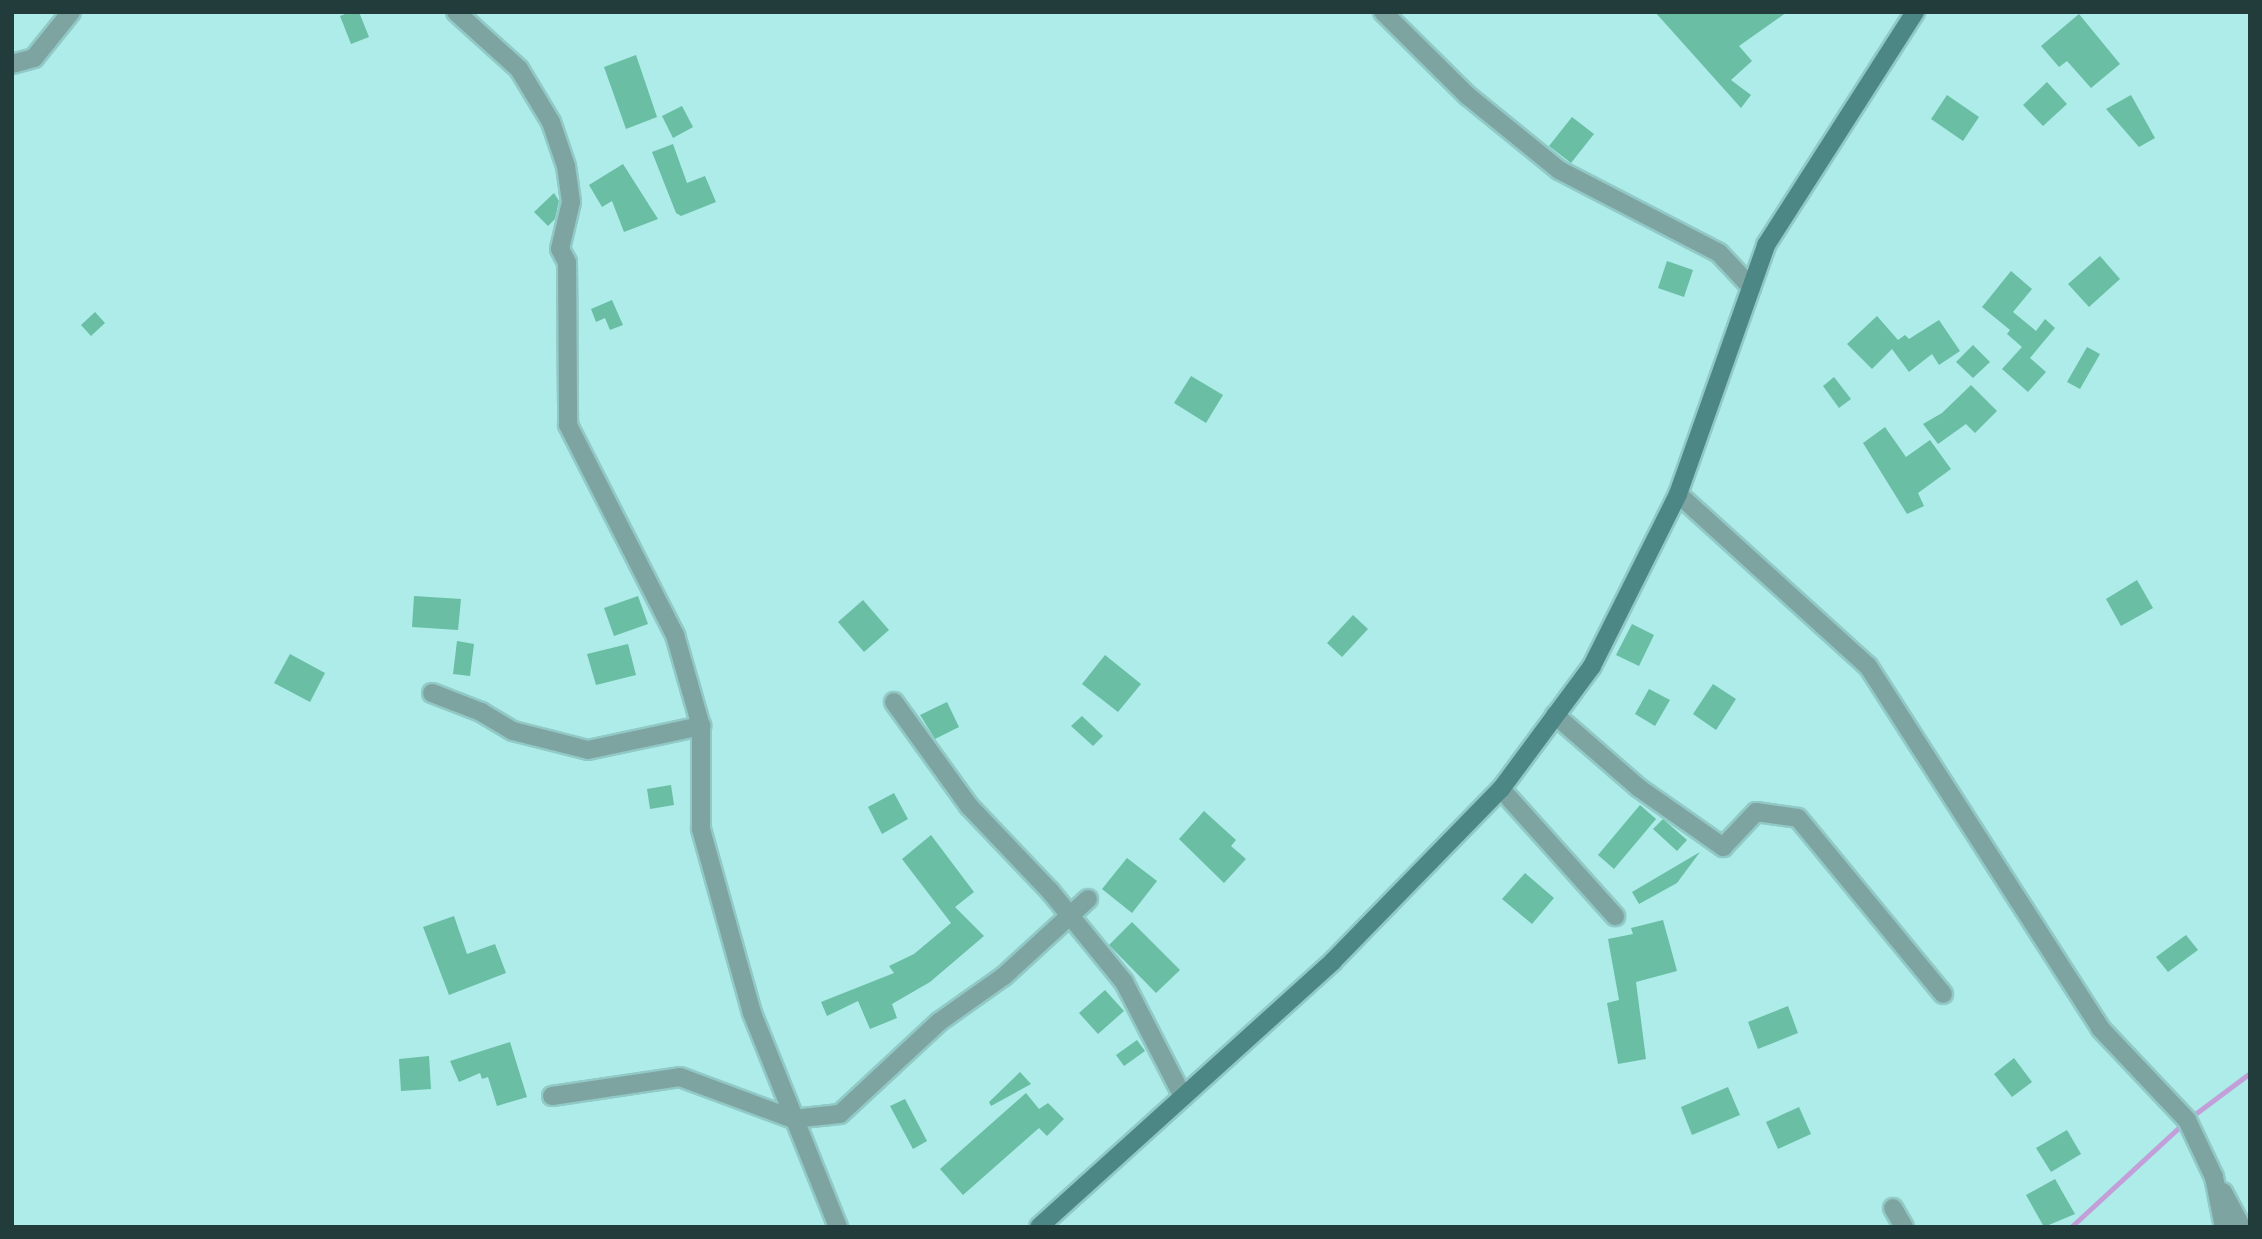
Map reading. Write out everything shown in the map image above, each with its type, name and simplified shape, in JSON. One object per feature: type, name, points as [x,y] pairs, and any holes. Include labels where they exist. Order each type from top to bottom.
[{"type":"main road","points":[[1039,1227],[1333,961],[1501,789],[1592,666],[1678,494],[1766,244],[1915,12]]},
{"type":"street","points":[[12,64],[34,58],[71,12]]},
{"type":"street","points":[[456,12],[519,69],[551,122],[566,166],[571,202],[560,249],[567,262],[568,425],[675,635],[701,726],[701,829],[752,1013],[838,1227]]},
{"type":"street","points":[[1383,12],[1468,96],[1559,170],[1719,253],[1751,287]]},
{"type":"street","points":[[1678,494],[1868,666],[2100,1028],[2188,1120],[2214,1177],[2242,1227]]},
{"type":"street","points":[[432,693],[481,712],[513,731],[588,750],[701,726]]},
{"type":"street","points":[[894,702],[969,806],[1069,914],[1124,982],[1183,1097]]},
{"type":"street","points":[[1555,715],[1639,788],[1723,847],[1756,812],[1798,818],[1942,994]]},
{"type":"street","points":[[1501,789],[1615,916]]},
{"type":"street","points":[[552,1096],[680,1077],[793,1119],[840,1114],[939,1022],[1004,976],[1088,899]]},
{"type":"street","points":[[2214,1177],[2224,1227]]},
{"type":"street","points":[[1892,1208],[1904,1227]]},
{"type":"building","points":[[359,12],[369,37],[351,44],[340,16]]},
{"type":"building","points":[[1655,12],[1787,12],[1739,46],[1752,61],[1731,80],[1751,95],[1741,108]]},
{"type":"building","points":[[2079,14],[2120,64],[2091,88],[2067,61],[2059,67],[2041,46]]},
{"type":"building","points":[[636,55],[657,117],[626,129],[604,67]]},
{"type":"building","points":[[2047,82],[2067,104],[2043,126],[2023,105]]},
{"type":"building","points":[[1947,95],[1979,117],[1963,141],[1931,119]]},
{"type":"building","points":[[2131,95],[2155,138],[2139,147],[2106,109]]},
{"type":"building","points":[[682,106],[693,127],[673,138],[662,116]]},
{"type":"building","points":[[1572,117],[1594,134],[1571,163],[1549,146]]},
{"type":"building","points":[[673,144],[687,183],[705,176],[716,202],[681,216],[676,213],[652,152]]},
{"type":"building","points":[[623,164],[658,219],[624,232],[612,201],[602,207],[589,185]]},
{"type":"building","points":[[554,193],[559,201],[555,219],[548,226],[534,212]]},
{"type":"building","points":[[2100,256],[2120,279],[2089,307],[2068,284]]},
{"type":"building","points":[[1667,261],[1693,270],[1684,297],[1658,288]]},
{"type":"building","points":[[2011,271],[2032,289],[2013,312],[2036,331],[2045,319],[2055,328],[2030,358],[2046,372],[2028,392],[2002,369],[2022,347],[2007,334],[2010,330],[1982,307]]},
{"type":"building","points":[[612,300],[623,325],[610,330],[605,318],[596,322],[591,309]]},
{"type":"building","points":[[95,312],[105,323],[91,336],[81,325]]},
{"type":"building","points":[[1877,316],[1898,340],[1905,335],[1909,339],[1939,320],[1960,351],[1939,365],[1932,354],[1909,372],[1892,349],[1872,369],[1847,344]]},
{"type":"building","points":[[1973,345],[1990,362],[1973,378],[1956,362]]},
{"type":"building","points":[[2087,347],[2100,354],[2080,389],[2067,382]]},
{"type":"building","points":[[1191,376],[1223,395],[1206,423],[1174,403]]},
{"type":"building","points":[[1834,377],[1851,399],[1839,408],[1823,386]]},
{"type":"building","points":[[1971,385],[1997,411],[1975,433],[1966,424],[1938,444],[1923,424],[1942,413]]},
{"type":"building","points":[[1885,427],[1906,457],[1930,440],[1951,469],[1918,493],[1924,506],[1907,514],[1863,443]]},
{"type":"building","points":[[2137,580],[2153,608],[2121,626],[2106,599]]},
{"type":"building","points":[[414,596],[461,599],[458,630],[412,627]]},
{"type":"building","points":[[638,596],[648,624],[614,636],[604,608]]},
{"type":"building","points":[[863,600],[889,630],[864,652],[838,622]]},
{"type":"building","points":[[1353,615],[1368,629],[1342,657],[1327,643]]},
{"type":"building","points":[[1632,624],[1654,635],[1639,666],[1616,655]]},
{"type":"building","points":[[457,641],[474,644],[470,676],[453,674]]},
{"type":"building","points":[[628,644],[636,675],[596,685],[587,654]]},
{"type":"building","points":[[290,654],[325,673],[310,702],[274,683]]},
{"type":"building","points":[[1105,655],[1141,684],[1118,712],[1082,684]]},
{"type":"building","points":[[1713,684],[1736,699],[1716,730],[1693,714]]},
{"type":"building","points":[[1649,689],[1670,700],[1655,726],[1635,714]]},
{"type":"building","points":[[947,702],[959,727],[935,739],[920,715]]},
{"type":"building","points":[[1082,716],[1103,736],[1093,746],[1071,726]]},
{"type":"building","points":[[671,785],[674,805],[650,809],[647,789]]},
{"type":"building","points":[[894,793],[908,819],[882,834],[868,807]]},
{"type":"building","points":[[1640,805],[1656,819],[1614,869],[1598,855]]},
{"type":"building","points":[[1204,811],[1236,840],[1231,846],[1246,859],[1224,883],[1179,839]]},
{"type":"building","points":[[1663,819],[1687,840],[1677,851],[1653,829]]},
{"type":"building","points":[[931,835],[974,892],[955,907],[984,936],[930,982],[892,1004],[897,1018],[870,1029],[858,1001],[827,1016],[821,1002],[894,973],[889,966],[914,954],[951,923],[902,859]]},
{"type":"building","points":[[1700,852],[1677,883],[1639,904],[1632,892]]},
{"type":"building","points":[[1127,858],[1157,881],[1132,913],[1102,889]]},
{"type":"building","points":[[1525,873],[1554,898],[1532,924],[1502,899]]},
{"type":"building","points":[[454,916],[467,954],[495,944],[506,973],[449,995],[423,927]]},
{"type":"building","points":[[1663,920],[1677,971],[1636,982],[1646,1059],[1618,1064],[1607,1003],[1619,1000],[1608,939],[1633,934],[1631,928]]},
{"type":"building","points":[[1132,922],[1180,970],[1156,993],[1109,945]]},
{"type":"building","points":[[2186,935],[2198,950],[2168,972],[2156,957]]},
{"type":"building","points":[[1105,990],[1124,1011],[1098,1034],[1079,1013]]},
{"type":"building","points":[[1788,1006],[1798,1033],[1758,1049],[1748,1022]]},
{"type":"building","points":[[1137,1040],[1145,1051],[1124,1066],[1116,1055]]},
{"type":"building","points":[[510,1042],[527,1097],[497,1106],[488,1077],[482,1079],[480,1073],[459,1082],[450,1061]]},
{"type":"building","points":[[429,1056],[431,1089],[401,1091],[399,1059]]},
{"type":"building","points":[[2014,1058],[2032,1082],[2012,1097],[1994,1074]]},
{"type":"building","points":[[1020,1072],[1031,1084],[991,1106],[989,1102]]},
{"type":"building","points":[[1728,1087],[1740,1115],[1692,1135],[1681,1107]]},
{"type":"building","points":[[1026,1093],[1039,1109],[1048,1103],[1064,1119],[1047,1136],[1039,1128],[963,1195],[940,1169]]},
{"type":"building","points":[[905,1099],[927,1141],[913,1149],[890,1106]]},
{"type":"building","points":[[1799,1107],[1811,1134],[1778,1149],[1766,1122]]},
{"type":"building","points":[[2067,1130],[2081,1154],[2051,1172],[2036,1148]]},
{"type":"building","points":[[2055,1179],[2075,1214],[2044,1227],[2026,1195]]},
{"type":"waterway","points":[[2071,1227],[2187,1120],[2250,1073]]}]
